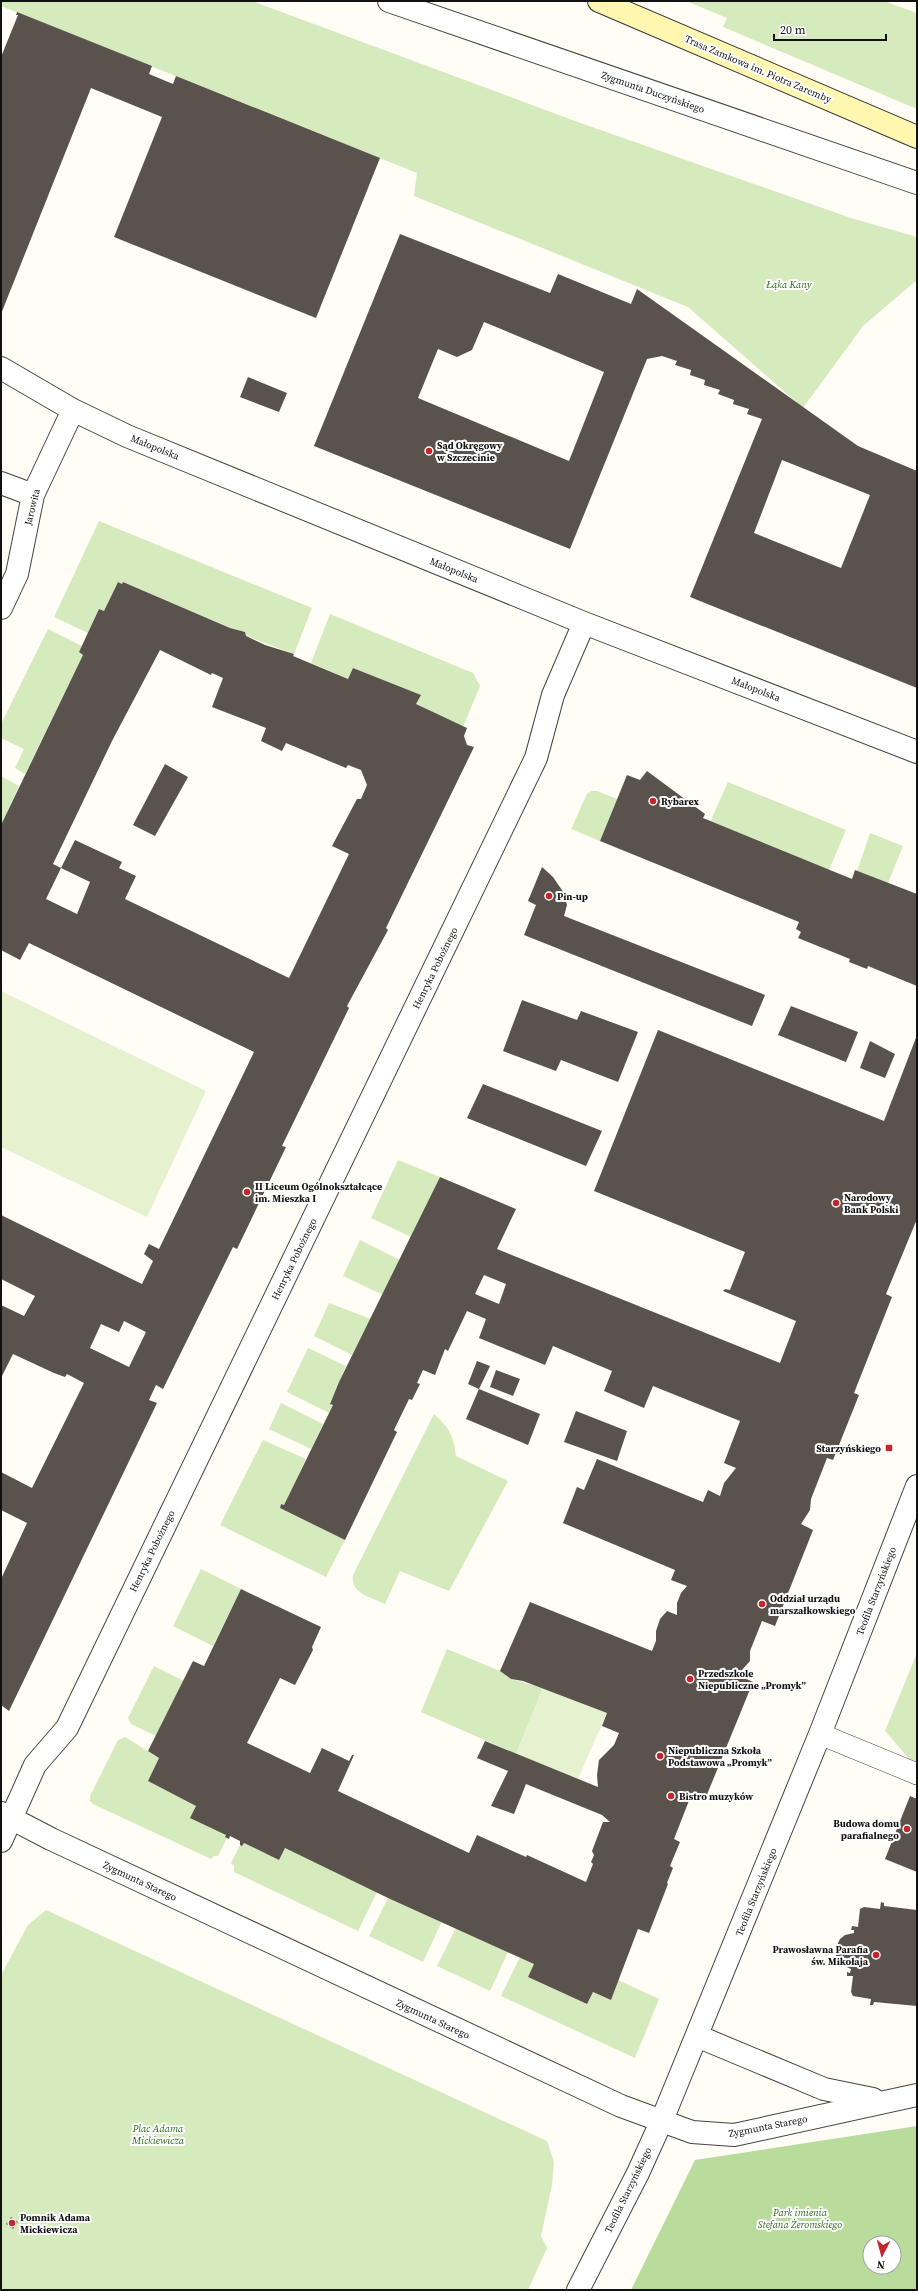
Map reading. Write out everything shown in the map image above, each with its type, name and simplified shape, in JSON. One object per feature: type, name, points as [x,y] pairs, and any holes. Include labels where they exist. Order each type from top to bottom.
[{"type":"main road","name":"Trasa Zamkowa im. Piotra Zaremby","points":[[599,1],[917,137]]},
{"type":"street","name":"Zygmunta Duczyńskiego","points":[[390,1],[917,182]]},
{"type":"street","name":"Małopolska","points":[[1,368],[73,410],[127,436],[584,623],[917,752]]},
{"type":"street","name":"Jarowita","points":[[1,608],[17,574],[33,495],[73,410]]},
{"type":"street","points":[[1,483],[33,495]]},
{"type":"street","name":"Henryka Pobożnego","points":[[1,1841],[6,1816],[35,1765],[67,1728],[533,765],[552,695],[584,623]]},
{"type":"street","name":"Teofila Starzyńskiego","points":[[578,2290],[638,2173],[662,2120],[820,1734],[917,1486]]},
{"type":"street","name":"Zygmunta Starego","points":[[6,1816],[621,2106],[692,2132],[734,2135],[917,2095]]},
{"type":"street","name":"Zygmunta Starego","points":[[697,2036],[824,2089],[845,2095],[884,2101]]},
{"type":"lane","points":[[820,1734],[917,1774]]},
{"type":"green space","name":"Łąka Kany","points":[[1,1],[252,1],[575,121],[851,218],[917,237],[917,280],[863,326],[803,408],[688,307],[414,196],[417,173],[1,6]]},
{"type":"green space","points":[[686,1],[884,1],[917,13],[917,109],[723,27],[727,18]]},
{"type":"green space","points":[[99,521],[312,608],[294,654],[246,636],[245,632],[230,628],[123,582],[122,584],[118,582],[104,611],[99,609],[88,633],[54,617]]},
{"type":"green space","points":[[330,614],[473,673],[480,686],[463,727],[416,704],[420,695],[353,668],[348,679],[311,663]]},
{"type":"green space","points":[[48,629],[82,646],[79,652],[83,655],[25,774],[15,768],[24,749],[1,738],[1,724]]},
{"type":"green space","points":[[1,776],[19,786],[1,825]]},
{"type":"green space","points":[[728,782],[846,830],[829,870],[710,822]]},
{"type":"green space","points":[[591,791],[597,791],[617,799],[600,841],[571,829],[587,794]]},
{"type":"green space","points":[[870,833],[903,846],[888,883],[857,871]]},
{"type":"green space","points":[[1,991],[206,1091],[147,1217],[1,1147]]},
{"type":"green space","points":[[398,1160],[440,1177],[411,1237],[371,1218]]},
{"type":"green space","points":[[360,1240],[400,1260],[383,1295],[343,1276]]},
{"type":"green space","points":[[329,1303],[371,1319],[352,1355],[314,1336]]},
{"type":"green space","points":[[308,1348],[346,1366],[330,1403],[333,1405],[329,1413],[287,1392]]},
{"type":"green space","points":[[281,1403],[323,1424],[311,1449],[269,1429]]},
{"type":"green space","points":[[434,1414],[450,1433],[454,1443],[456,1456],[508,1481],[449,1591],[400,1571],[385,1604],[358,1591],[353,1581],[353,1575]]},
{"type":"green space","points":[[263,1440],[306,1459],[284,1505],[281,1504],[280,1508],[345,1540],[326,1577],[220,1525]]},
{"type":"green space","points":[[201,1569],[241,1589],[213,1646],[173,1626]]},
{"type":"green space","points":[[447,1649],[500,1671],[511,1679],[543,1688],[516,1754],[421,1712]]},
{"type":"green space","points":[[917,1653],[917,1763],[911,1761],[885,1731]]},
{"type":"green space","points":[[154,1666],[184,1681],[156,1736],[131,1724],[128,1718]]},
{"type":"green space","points":[[543,1688],[607,1713],[578,1779],[516,1754]]},
{"type":"green space","points":[[125,1737],[159,1758],[148,1781],[196,1806],[226,1835],[227,1838],[218,1856],[214,1856],[211,1859],[93,1804],[90,1801],[90,1796],[118,1740]]},
{"type":"green space","points":[[244,1843],[279,1860],[285,1848],[377,1892],[358,1931],[234,1872],[234,1866],[231,1863],[240,1845],[242,1846]]},
{"type":"green space","points":[[388,1898],[442,1921],[423,1962],[369,1936]]},
{"type":"green space","name":"Plac Adama Mickiewicza","points":[[46,1910],[547,2141],[554,2162],[552,2185],[541,2236],[547,2248],[528,2290],[1,2290],[1,1975],[28,1925]]},
{"type":"green space","points":[[456,1928],[508,1952],[490,1991],[437,1966]]},
{"type":"green space","points":[[520,1957],[534,1964],[528,1977],[587,2004],[593,1992],[611,2000],[618,1980],[659,1999],[635,2058],[501,1996]]},
{"type":"green space","name":"Park imienia Stefana Żeromskiego","points":[[917,2126],[917,2290],[631,2290],[695,2160]]},
{"type":"building","points":[[17,12],[152,66],[149,74],[173,84],[176,76],[380,158],[316,318],[114,237],[162,117],[91,88],[1,314],[1,57],[18,15],[16,15]]},
{"type":"building","points":[[400,234],[550,293],[558,274],[631,304],[637,289],[858,446],[917,471],[917,688],[690,597],[762,419],[747,414],[749,409],[733,404],[734,400],[718,394],[720,390],[704,385],[705,380],[690,375],[691,370],[675,365],[677,361],[662,356],[647,359],[570,549],[314,446]],"holes":[[[484,322],[604,372],[569,461],[418,398],[438,349],[457,357],[472,350]],[[782,460],[870,495],[841,568],[754,533]]]},
{"type":"building","points":[[248,377],[287,393],[279,412],[240,397]]},
{"type":"building","points":[[118,582],[122,584],[123,582],[230,628],[245,632],[246,636],[265,645],[294,654],[293,656],[348,679],[353,668],[421,695],[416,704],[467,728],[464,736],[467,745],[474,747],[386,928],[388,930],[347,1006],[349,1008],[282,1146],[286,1147],[237,1249],[233,1247],[163,1389],[156,1385],[149,1400],[157,1403],[9,1711],[1,1705],[1,1579],[27,1523],[1,1510],[1,1472],[32,1488],[84,1383],[67,1374],[65,1377],[54,1373],[13,1354],[1,1378],[1,1305],[24,1316],[35,1296],[1,1279],[1,1215],[142,1284],[153,1261],[144,1254],[149,1244],[159,1249],[254,1052],[29,943],[20,960],[1,950],[1,825],[83,655],[79,652],[99,609],[104,611]],"holes":[[[160,650],[211,675],[212,673],[223,678],[212,707],[266,728],[261,741],[282,751],[286,743],[346,768],[348,765],[361,770],[367,785],[361,799],[357,799],[332,846],[349,854],[289,978],[125,899],[136,876],[119,868],[122,862],[75,840],[61,868],[53,864],[112,741]],[[61,868],[90,882],[77,914],[46,899]],[[124,1321],[146,1332],[129,1367],[90,1348],[101,1324],[119,1332]]]},
{"type":"building","points":[[165,764],[188,777],[155,836],[133,825]]},
{"type":"building","points":[[647,771],[705,814],[703,818],[852,879],[855,870],[917,894],[917,986],[868,966],[867,969],[849,962],[850,959],[798,938],[801,932],[796,929],[799,922],[600,841],[627,775],[640,780]]},
{"type":"building","points":[[542,867],[553,877],[564,893],[567,905],[564,916],[765,995],[752,1026],[524,935],[536,905],[528,901]]},
{"type":"building","points":[[522,1000],[577,1020],[581,1011],[638,1032],[618,1082],[561,1060],[556,1071],[503,1051]]},
{"type":"building","points":[[791,1006],[858,1032],[846,1062],[778,1035]]},
{"type":"building","points":[[658,1030],[884,1121],[917,1035],[917,1219],[886,1294],[892,1297],[854,1393],[859,1395],[833,1460],[827,1458],[811,1499],[810,1510],[801,1524],[813,1530],[775,1626],[762,1621],[750,1651],[750,1661],[742,1670],[740,1676],[753,1682],[706,1797],[692,1793],[674,1839],[680,1842],[670,1866],[673,1868],[667,1883],[668,1884],[649,1933],[638,1929],[611,2000],[593,1992],[587,2004],[528,1977],[534,1964],[388,1898],[285,1848],[279,1860],[244,1843],[242,1846],[240,1845],[240,1841],[230,1836],[229,1839],[225,1837],[226,1835],[190,1818],[196,1806],[148,1781],[159,1758],[148,1751],[193,1661],[204,1666],[241,1589],[321,1627],[312,1647],[313,1650],[295,1685],[280,1678],[247,1743],[310,1773],[322,1748],[349,1761],[352,1755],[354,1755],[338,1791],[469,1853],[477,1835],[526,1857],[527,1855],[586,1882],[593,1864],[591,1862],[594,1855],[592,1851],[603,1822],[610,1822],[602,1815],[526,1784],[514,1814],[491,1806],[508,1771],[477,1758],[485,1741],[598,1787],[597,1775],[599,1760],[614,1745],[619,1733],[602,1726],[607,1713],[523,1681],[511,1679],[500,1671],[530,1602],[652,1651],[656,1641],[656,1631],[660,1619],[667,1611],[677,1615],[677,1603],[681,1593],[687,1586],[671,1580],[675,1570],[563,1523],[577,1487],[584,1490],[597,1459],[703,1502],[708,1490],[720,1496],[724,1483],[736,1468],[724,1463],[740,1421],[653,1386],[644,1408],[604,1391],[612,1371],[553,1346],[545,1365],[479,1338],[486,1319],[467,1311],[448,1351],[445,1349],[435,1375],[423,1370],[417,1383],[420,1384],[412,1400],[409,1399],[394,1430],[397,1432],[345,1540],[280,1508],[281,1504],[284,1505],[333,1405],[330,1404],[339,1382],[440,1177],[516,1209],[497,1249],[780,1363],[796,1321],[723,1291],[725,1289],[730,1290],[745,1252],[594,1191]],"holes":[[[484,1275],[506,1284],[499,1304],[475,1294]]]},
{"type":"building","points":[[870,1041],[895,1054],[885,1078],[860,1068]]},
{"type":"building","points":[[483,1084],[602,1131],[586,1166],[467,1118]]},
{"type":"building","points":[[477,1361],[490,1366],[479,1389],[468,1384]]},
{"type":"building","points":[[496,1370],[520,1379],[513,1396],[490,1387]]},
{"type":"building","points":[[479,1389],[540,1414],[528,1445],[466,1419]]},
{"type":"building","points":[[576,1411],[627,1431],[617,1461],[564,1442]]},
{"type":"building","name":"Budowa domu parafialnego","points":[[910,1796],[917,1799],[917,1872],[885,1859]]},
{"type":"building","name":"Prawosławna Parafia św. Mikołaja","points":[[881,1902],[884,1903],[884,1906],[917,1910],[917,2006],[874,2002],[873,2005],[870,2005],[871,1999],[853,1996],[851,1992],[853,1976],[847,1976],[847,1972],[850,1973],[851,1969],[840,1964],[836,1956],[835,1949],[840,1939],[845,1935],[854,1933],[854,1930],[851,1930],[852,1926],[858,1927],[860,1909],[864,1907],[880,1909]]},
{"type":"building","points":[[11,2217],[18,2222],[13,2229],[6,2224]]},
{"type":"place","name":"Sąd Okręgowy w Szczecinie","points":[[429,451]]},
{"type":"place","name":"Rybarex","points":[[653,801]]},
{"type":"place","name":"Pin-up","points":[[549,896]]},
{"type":"place","name":"II Liceum Ogólnokształcące im. Mieszka I","points":[[247,1192]]},
{"type":"place","name":"Narodowy Bank Polski","points":[[836,1203]]},
{"type":"place","name":"Starzyńskiego","points":[[889,1448]]},
{"type":"place","name":"Oddział urządu marszałkowskiego","points":[[762,1604]]},
{"type":"place","name":"Przedszkole Niepubliczne „Promyk”","points":[[690,1679]]},
{"type":"place","name":"Niepubliczna Szkoła Podstawowa „Promyk”","points":[[660,1756]]},
{"type":"place","name":"Bistro muzyków","points":[[671,1796]]},
{"type":"place","name":"Budowa domu parafialnego","points":[[907,1829]]},
{"type":"place","name":"Prawosławna Parafia św. Mikołaja","points":[[876,1955]]},
{"type":"place","name":"Pomnik Adama Mickiewicza","points":[[12,2223]]}]
